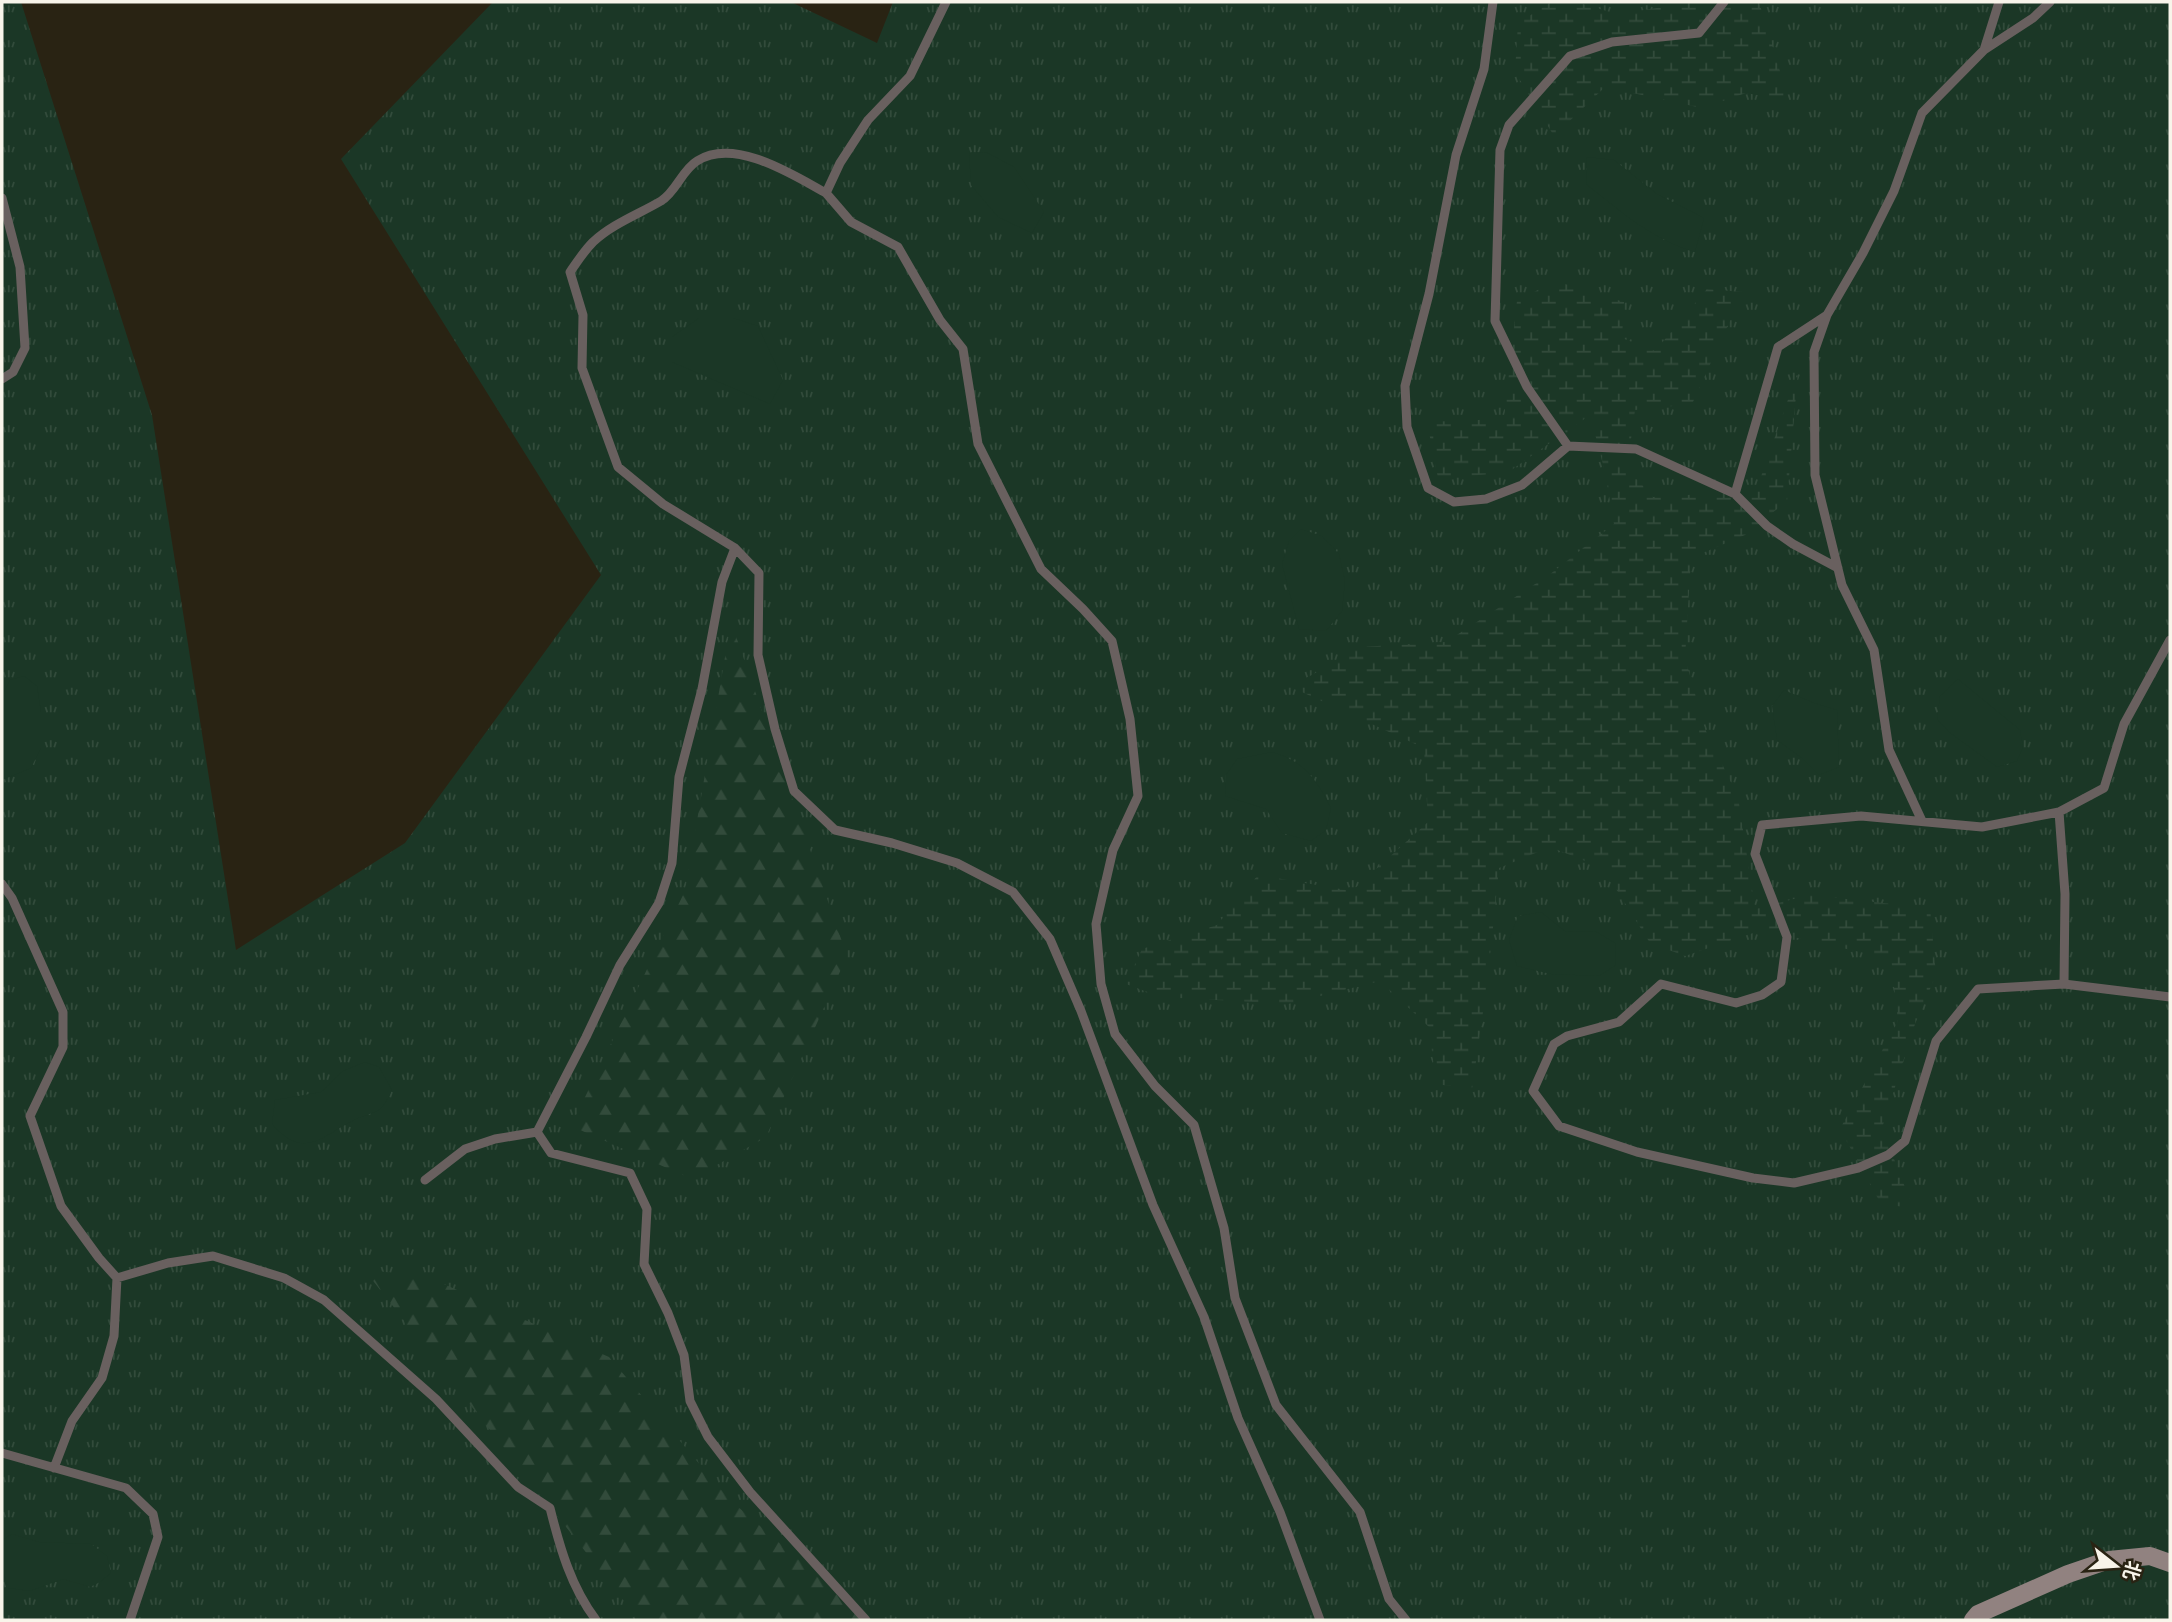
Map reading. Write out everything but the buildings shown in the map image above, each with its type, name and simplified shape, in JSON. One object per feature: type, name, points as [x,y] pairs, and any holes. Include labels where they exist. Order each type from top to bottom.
[{"type":"street","points":[[1973,1620],[1978,1614],[2068,1574],[2109,1560],[2150,1556],[2170,1563]]},
{"type":"lane","points":[[826,193],[840,163],[868,120],[909,76],[946,2]]},
{"type":"lane","points":[[1493,2],[1484,69],[1456,155],[1429,294],[1405,386],[1407,427],[1428,488],[1454,502],[1486,499],[1522,485],[1568,446],[1636,449],[1735,494],[1766,526],[1838,568]]},
{"type":"lane","points":[[1568,446],[1527,387],[1495,321],[1500,150],[1509,125],[1570,57],[1612,42],[1699,33],[1724,2]]},
{"type":"lane","points":[[1984,50],[1999,2]]},
{"type":"lane","points":[[1922,821],[1889,750],[1874,650],[1842,585],[1815,475],[1814,352],[1827,315],[1863,253],[1894,191],[1922,113],[1984,50],[2033,18],[2050,2]]},
{"type":"lane","points":[[1320,1620],[1280,1512],[1238,1418],[1204,1317],[1153,1205],[1081,1011],[1050,939],[1013,892],[957,863],[892,843],[835,830],[794,791],[775,729],[758,655],[759,573],[735,548],[663,504],[618,467],[582,368],[583,315],[570,272],[593,242],[665,199],[696,162],[715,154],[744,155],[780,168],[826,193],[851,222],[898,247],[940,320],[963,349],[978,444],[1041,569],[1083,609],[1112,642],[1130,719],[1138,796],[1113,849],[1096,924],[1101,984],[1115,1034],[1155,1086],[1194,1125],[1224,1228],[1235,1298],[1276,1405],[1360,1512],[1389,1599],[1406,1620]]},
{"type":"lane","points":[[2,198],[20,267],[24,348],[13,372],[2,379]]},
{"type":"lane","points":[[1735,494],[1778,347],[1827,315]]},
{"type":"lane","points":[[537,1132],[620,965],[659,903],[671,863],[679,777],[702,689],[722,582],[735,548]]},
{"type":"lane","points":[[2170,640],[2124,724],[2104,789],[2059,812],[1982,827],[1861,816],[1762,825],[1755,854],[1787,937],[1781,982],[1762,995],[1736,1003],[1661,984],[1619,1022],[1567,1036],[1554,1044],[1533,1091],[1559,1126],[1637,1152],[1753,1178],[1794,1183],[1857,1168],[1888,1155],[1905,1141],[1936,1041],[1978,989],[2064,984],[2170,997]]},
{"type":"lane","points":[[2059,812],[2065,894],[2064,984]]},
{"type":"lane","points":[[2,884],[12,898],[63,1012],[63,1047],[30,1116],[61,1206],[117,1278],[114,1336],[102,1378],[72,1421],[54,1468]]},
{"type":"lane","points":[[425,1180],[465,1149],[495,1139],[537,1132]]},
{"type":"lane","points":[[537,1132],[551,1153],[630,1173],[647,1209],[644,1264],[684,1354],[690,1401],[708,1437],[750,1492],[866,1620]]},
{"type":"lane","points":[[117,1278],[168,1264],[213,1256],[284,1278],[324,1300],[436,1399],[518,1486],[550,1508],[559,1544],[581,1600],[596,1620]]},
{"type":"lane","points":[[2,1453],[126,1488],[153,1514],[158,1537],[130,1620]]},
{"type":"green space","points":[[2,2],[21,2],[152,415],[236,950],[405,843],[601,575],[341,159],[493,2],[791,2],[877,43],[893,2],[2170,2],[2170,1620],[2,1620]]},
{"type":"green space","points":[[1551,2],[1576,2],[1617,14],[1697,2],[1759,2],[1789,101],[1746,93],[1702,108],[1605,87],[1554,136],[1515,72],[1518,23]]},
{"type":"green space","points":[[986,152],[1014,167],[1044,212],[1032,233],[998,217],[971,185],[969,153]]},
{"type":"green space","points":[[1587,157],[1614,160],[1657,194],[1704,218],[1695,252],[1651,232],[1586,184]]},
{"type":"green space","points":[[1555,281],[1624,302],[1622,338],[1655,351],[1707,289],[1743,292],[1692,404],[1635,410],[1627,468],[1653,497],[1756,491],[1798,371],[1787,501],[1745,535],[1691,558],[1685,658],[1705,729],[1738,797],[1755,909],[1809,895],[1930,908],[1936,975],[1915,1024],[1882,1128],[1913,1208],[1881,1204],[1840,1129],[1898,1021],[1891,959],[1762,930],[1685,956],[1650,943],[1603,868],[1550,847],[1499,868],[1488,977],[1472,1089],[1436,1084],[1429,1027],[1380,981],[1288,1004],[1161,997],[1126,984],[1142,949],[1217,925],[1258,875],[1352,891],[1428,822],[1424,748],[1291,687],[1360,647],[1446,642],[1549,575],[1614,524],[1605,472],[1590,415],[1507,473],[1438,478],[1427,422],[1504,419],[1517,301]]},
{"type":"green space","points":[[699,318],[733,318],[758,326],[783,380],[770,404],[672,362],[672,337]]},
{"type":"green space","points":[[1301,529],[1322,536],[1339,554],[1345,581],[1342,611],[1326,631],[1299,629],[1282,564],[1289,541]]},
{"type":"green space","points":[[731,622],[847,956],[766,1137],[692,1179],[571,1126],[685,891]]},
{"type":"green space","points":[[24,676],[37,686],[41,712],[41,748],[31,768],[2,780],[2,696],[10,680]]},
{"type":"green space","points":[[1958,679],[2020,730],[2023,747],[2017,761],[1997,767],[1949,732],[1937,719],[1940,696]]},
{"type":"green space","points":[[1784,690],[1837,710],[1839,767],[1819,775],[1802,758],[1777,740],[1772,706]]},
{"type":"green space","points":[[1272,752],[1293,760],[1308,772],[1331,808],[1326,830],[1311,841],[1282,833],[1266,809],[1225,796],[1226,775],[1237,759]]},
{"type":"green space","points":[[1541,912],[1566,932],[1595,931],[1615,943],[1616,965],[1599,976],[1551,974],[1517,966],[1509,940],[1518,916]]},
{"type":"green space","points":[[365,1062],[379,1067],[392,1090],[380,1109],[313,1142],[294,1141],[272,1124],[275,1100],[321,1092],[343,1071]]},
{"type":"green space","points":[[363,1268],[439,1282],[609,1357],[729,1499],[868,1620],[639,1620]]},
{"type":"green space","points":[[12,1534],[39,1542],[91,1544],[107,1556],[111,1573],[90,1587],[63,1579],[30,1591],[8,1588],[2,1567],[2,1540]]}]
